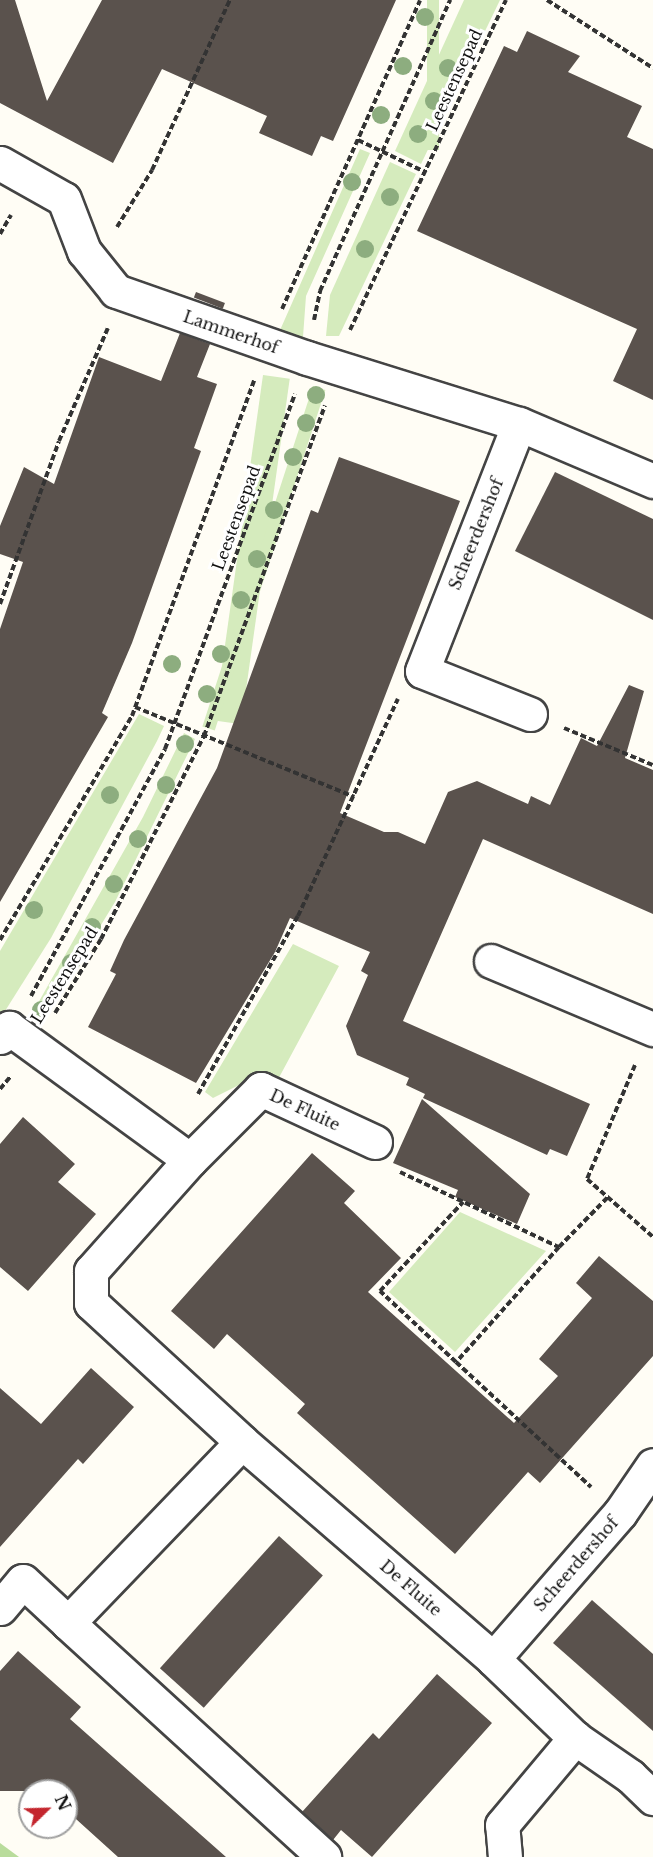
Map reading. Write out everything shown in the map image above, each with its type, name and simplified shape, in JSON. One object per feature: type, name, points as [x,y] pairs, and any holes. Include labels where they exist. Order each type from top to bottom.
[{"type":"street","name":"Lammerhof","points":[[0,163],[64,199],[84,251],[116,291],[123,295],[326,364],[519,424]]},
{"type":"street","points":[[519,424],[653,481]]},
{"type":"street","name":"Scheerdershof","points":[[422,671],[519,424]]},
{"type":"street","points":[[422,671],[530,714]]},
{"type":"street","points":[[491,961],[652,1029]]},
{"type":"street","points":[[14,1037],[190,1160]]},
{"type":"street","name":"De Fluite","points":[[375,1142],[261,1089],[190,1160],[90,1271],[91,1303],[242,1442],[493,1659],[575,1738],[630,1776],[653,1798]]},
{"type":"street","points":[[68,1623],[242,1442]]},
{"type":"street","name":"Scheerdershof","points":[[493,1659],[620,1514],[653,1465]]},
{"type":"street","points":[[0,1608],[23,1581],[324,1857]]},
{"type":"street","points":[[505,1857],[502,1825],[575,1738]]},
{"type":"path","points":[[95,264],[152,170],[230,0]]},
{"type":"path","name":"Leestensepad","points":[[0,940],[135,707],[267,344],[420,0]]},
{"type":"path","name":"Leestensepad","points":[[14,1037],[101,939],[204,736],[326,364],[320,291],[450,0]]},
{"type":"path","name":"Leestensepad","points":[[0,1089],[14,1037],[175,725],[326,364],[425,172],[506,0]]},
{"type":"path","points":[[548,0],[653,68]]},
{"type":"path","points":[[357,140],[425,172]]},
{"type":"path","points":[[0,604],[59,441],[123,295]]},
{"type":"path","points":[[224,1126],[193,1102],[298,916],[395,709],[405,675],[422,671]]},
{"type":"path","points":[[135,707],[354,797]]},
{"type":"path","points":[[530,714],[653,765]]},
{"type":"path","points":[[652,1029],[587,1179],[653,1237]]},
{"type":"path","points":[[375,1142],[367,1157],[559,1247]]},
{"type":"path","points":[[456,1362],[559,1247],[608,1197]]},
{"type":"path","points":[[463,1202],[380,1291],[620,1514]]},
{"type":"green space","points":[[427,0],[439,0],[439,150],[427,150]]},
{"type":"green space","points":[[464,0],[500,0],[421,164],[395,151]]},
{"type":"green space","points":[[360,149],[370,153],[306,296],[303,337],[277,337]]},
{"type":"green space","points":[[390,162],[416,174],[339,336],[326,336],[330,295]]},
{"type":"green space","points":[[263,375],[290,379],[241,724],[214,721]]},
{"type":"green space","points":[[313,386],[325,390],[215,730],[202,726]]},
{"type":"green space","points":[[139,714],[164,726],[51,938],[0,1019],[0,951]]},
{"type":"green space","points":[[184,733],[195,739],[115,902],[43,1020],[33,1012],[143,817]]},
{"type":"green space","points":[[293,944],[339,966],[275,1085],[249,1080],[213,1098],[205,1092]]},
{"type":"green space","points":[[460,1212],[546,1251],[455,1352],[389,1292]]},
{"type":"green space","points":[[0,1843],[19,1857],[0,1857]]},
{"type":"building","points":[[0,0],[15,0],[47,101],[102,0],[396,0],[333,141],[321,136],[312,156],[259,133],[267,116],[162,69],[113,163],[0,103]]},
{"type":"building","points":[[527,31],[580,56],[568,72],[642,106],[627,137],[653,149],[653,400],[613,381],[637,329],[417,231],[504,46],[517,52]]},
{"type":"building","points":[[196,292],[225,303],[223,309],[194,298]]},
{"type":"building","points":[[180,333],[210,344],[197,377],[217,384],[194,448],[201,451],[132,643],[102,713],[108,717],[0,902],[0,629],[23,562],[0,554],[0,526],[24,467],[54,484],[99,357],[161,381]]},
{"type":"building","points":[[339,457],[460,501],[340,813],[384,832],[398,832],[425,844],[448,792],[477,781],[528,804],[531,796],[550,805],[581,738],[597,746],[629,685],[644,691],[625,758],[653,770],[653,914],[483,839],[403,1021],[590,1104],[567,1156],[550,1149],[547,1155],[423,1098],[425,1094],[406,1085],[409,1078],[357,1055],[346,1026],[368,975],[361,971],[370,952],[290,918],[275,952],[196,1083],[88,1027],[116,974],[110,971],[124,940],[217,768],[311,510],[318,513]]},
{"type":"building","points":[[555,472],[653,519],[653,620],[515,551]]},
{"type":"building","points":[[422,1099],[530,1194],[517,1224],[455,1197],[458,1190],[393,1163]]},
{"type":"building","points":[[23,1117],[75,1164],[58,1182],[96,1214],[28,1291],[0,1267],[0,1144]]},
{"type":"building","points":[[312,1153],[355,1191],[344,1203],[401,1258],[368,1292],[514,1423],[558,1376],[539,1359],[592,1298],[576,1283],[599,1256],[653,1301],[653,1356],[540,1483],[528,1472],[455,1554],[297,1413],[305,1404],[227,1334],[214,1349],[171,1311]]},
{"type":"building","points":[[91,1368],[134,1407],[83,1464],[78,1459],[0,1547],[0,1388],[41,1424]]},
{"type":"building","points":[[279,1536],[323,1575],[204,1708],[160,1668]]},
{"type":"building","points":[[592,1600],[653,1654],[653,1731],[553,1643]]},
{"type":"building","points":[[18,1651],[81,1707],[70,1719],[226,1857],[118,1857],[78,1821],[78,1779],[18,1779],[18,1791],[0,1791],[0,1671]]},
{"type":"building","points":[[437,1674],[492,1723],[372,1857],[341,1830],[333,1840],[302,1812],[373,1733],[379,1739]]}]
